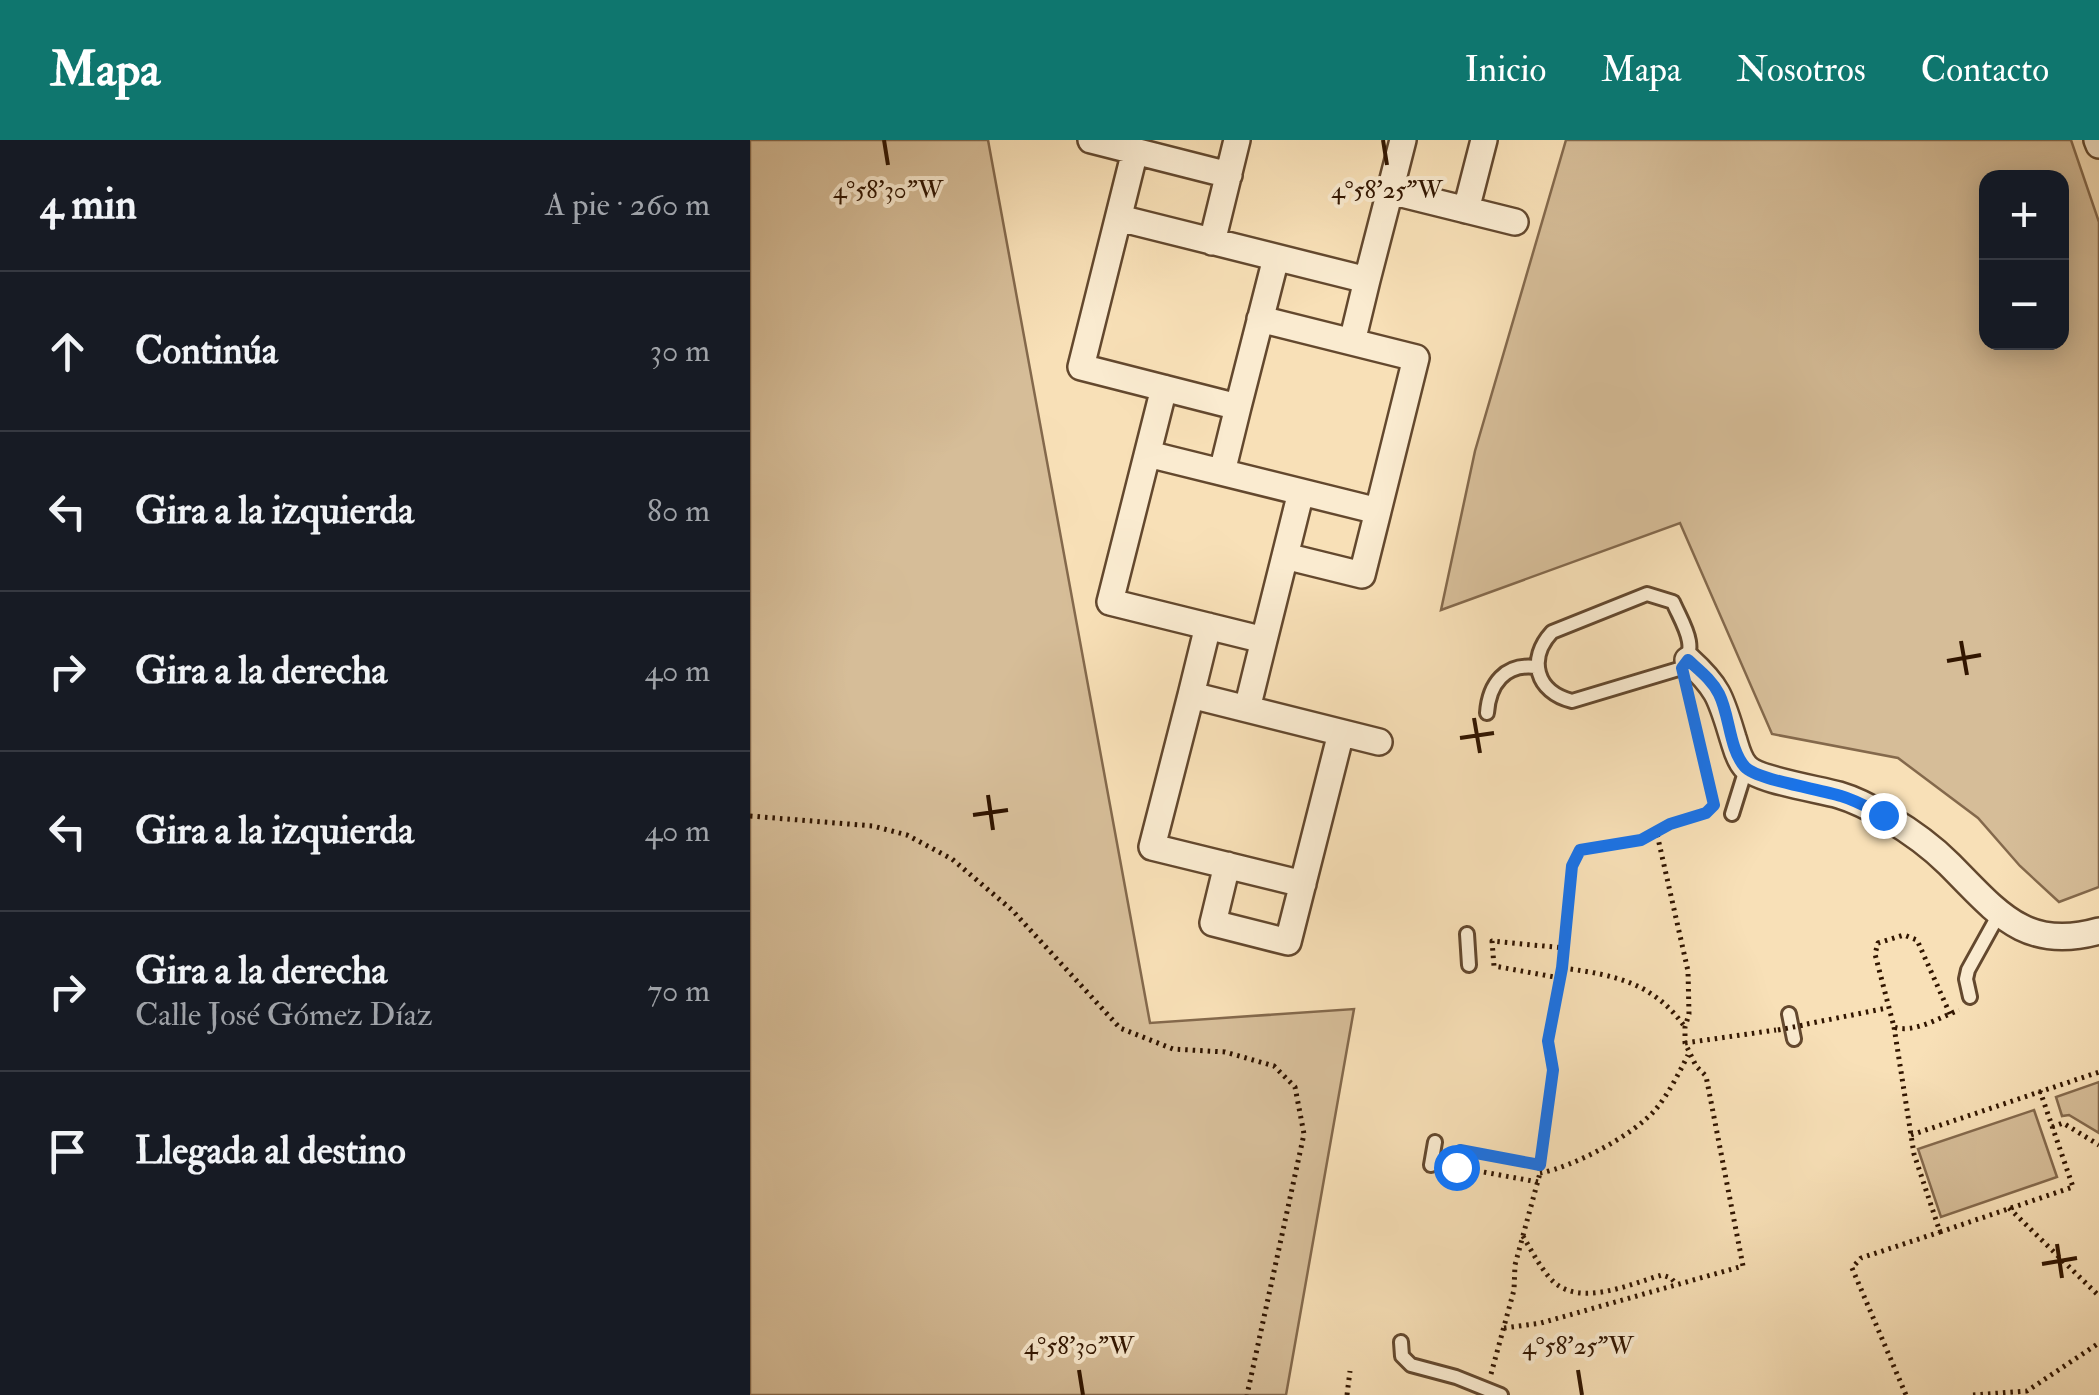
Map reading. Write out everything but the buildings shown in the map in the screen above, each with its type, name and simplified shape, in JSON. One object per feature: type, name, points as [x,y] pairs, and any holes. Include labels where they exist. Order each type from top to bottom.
[{"type":"street","points":[[1091,140],[1228,175]]},
{"type":"street","points":[[1212,242],[1237,140]]},
{"type":"street","points":[[1352,342],[1403,140]]},
{"type":"street","points":[[1466,210],[1479,141]]},
{"type":"street","points":[[1135,151],[1081,367],[1238,407]]},
{"type":"street","points":[[1390,190],[1515,222]]},
{"type":"street","points":[[1118,218],[1367,280]]},
{"type":"street","points":[[1222,472],[1276,258]]},
{"type":"street","points":[[1260,319],[1416,358],[1362,574],[1285,556]]},
{"type":"street","points":[[1164,388],[1110,602],[1264,640]]},
{"type":"street","points":[[1148,454],[1378,511]]},
{"type":"street","points":[[1247,709],[1302,492]]},
{"type":"street","points":[[1208,626],[1152,847],[1303,884]]},
{"type":"street","points":[[1685,664],[1711,681],[1721,698],[1746,769],[1760,777],[1846,797],[1883,815],[1923,840],[2018,928],[2064,938],[2099,931]]},
{"type":"street","points":[[1190,695],[1379,742]]},
{"type":"street","points":[[1227,866],[1213,924],[1288,942],[1341,733]]},
{"type":"lane","points":[[1647,594],[1673,602],[1690,640],[1685,664],[1572,702],[1548,690],[1536,667],[1542,642],[1552,632],[1647,594]]},
{"type":"lane","points":[[1487,713],[1488,695],[1504,674],[1514,668],[1536,667]]},
{"type":"lane","points":[[1732,814],[1746,769]]},
{"type":"lane","points":[[1968,1002],[1968,970],[2000,914]]},
{"type":"lane","points":[[1466,934],[1469,965]]},
{"type":"lane","points":[[1789,1014],[1794,1039]]},
{"type":"lane","points":[[1430,1165],[1435,1142]]},
{"type":"lane","points":[[1401,1342],[1402,1356],[1411,1365],[1495,1393]]},
{"type":"path","points":[[1495,1393],[1504,1328],[1540,1169],[1553,1070],[1548,1041],[1562,968],[1576,854],[1586,848],[1641,840],[1670,824],[1706,813],[1714,805],[1685,664]]},
{"type":"path","points":[[750,816],[872,826],[907,835],[952,859],[1012,910],[1120,1028],[1174,1049],[1224,1052],[1274,1066],[1295,1087],[1304,1134],[1247,1395]]},
{"type":"path","points":[[1504,1328],[1541,1323],[1743,1266],[1706,1076],[1688,1054],[1688,972],[1656,834]]},
{"type":"path","points":[[1940,1232],[1910,1135],[1894,1027],[1886,1008],[1875,950],[1881,941],[1904,934],[1922,946],[1950,1014]]},
{"type":"path","points":[[1560,978],[1494,966],[1492,941],[1564,948]]},
{"type":"path","points":[[1562,968],[1613,975],[1646,989],[1674,1011],[1685,1028]]},
{"type":"path","points":[[1894,1027],[1908,1030],[1950,1014],[1968,1002]]},
{"type":"path","points":[[1686,1044],[1886,1008]]},
{"type":"path","points":[[1538,1182],[1456,1167],[1460,1150],[1540,1169],[1560,1169],[1620,1136],[1655,1110],[1688,1054]]},
{"type":"path","points":[[1910,1135],[2099,1072]]},
{"type":"path","points":[[1906,1395],[1853,1275],[1853,1265],[1861,1258],[2073,1187],[2040,1091]]},
{"type":"path","points":[[2052,1127],[2064,1123],[2099,1145]]},
{"type":"path","points":[[2010,1208],[2099,1296]]},
{"type":"path","points":[[1523,1236],[1550,1278],[1571,1292],[1596,1292],[1662,1275],[1676,1284]]},
{"type":"path","points":[[1973,1395],[2026,1391],[2099,1344]]},
{"type":"path","points":[[1347,1395],[1350,1370]]},
{"type":"shaded area","points":[[750,140],[988,140],[1150,1023],[1354,1009],[1286,1395],[750,1395]]},
{"type":"shaded area","points":[[1566,140],[2071,140],[2099,222],[2099,887],[2059,902],[2020,866],[1978,818],[1898,758],[1772,734],[1680,523],[1441,610],[1475,451]]},
{"type":"shaded area","points":[[2099,1082],[2099,1133],[2069,1115],[2062,1116],[2056,1097]]},
{"type":"shaded area","points":[[2034,1110],[2057,1177],[1941,1217],[1918,1149]]},
{"type":"route","points":[[1456,1167],[1460,1150],[1540,1165],[1553,1070],[1548,1041],[1562,968],[1576,854],[1586,848],[1641,840],[1688,816],[1706,813],[1714,805],[1682,668],[1688,660],[1711,681],[1721,698],[1746,769],[1760,777],[1846,797],[1883,815]]}]
